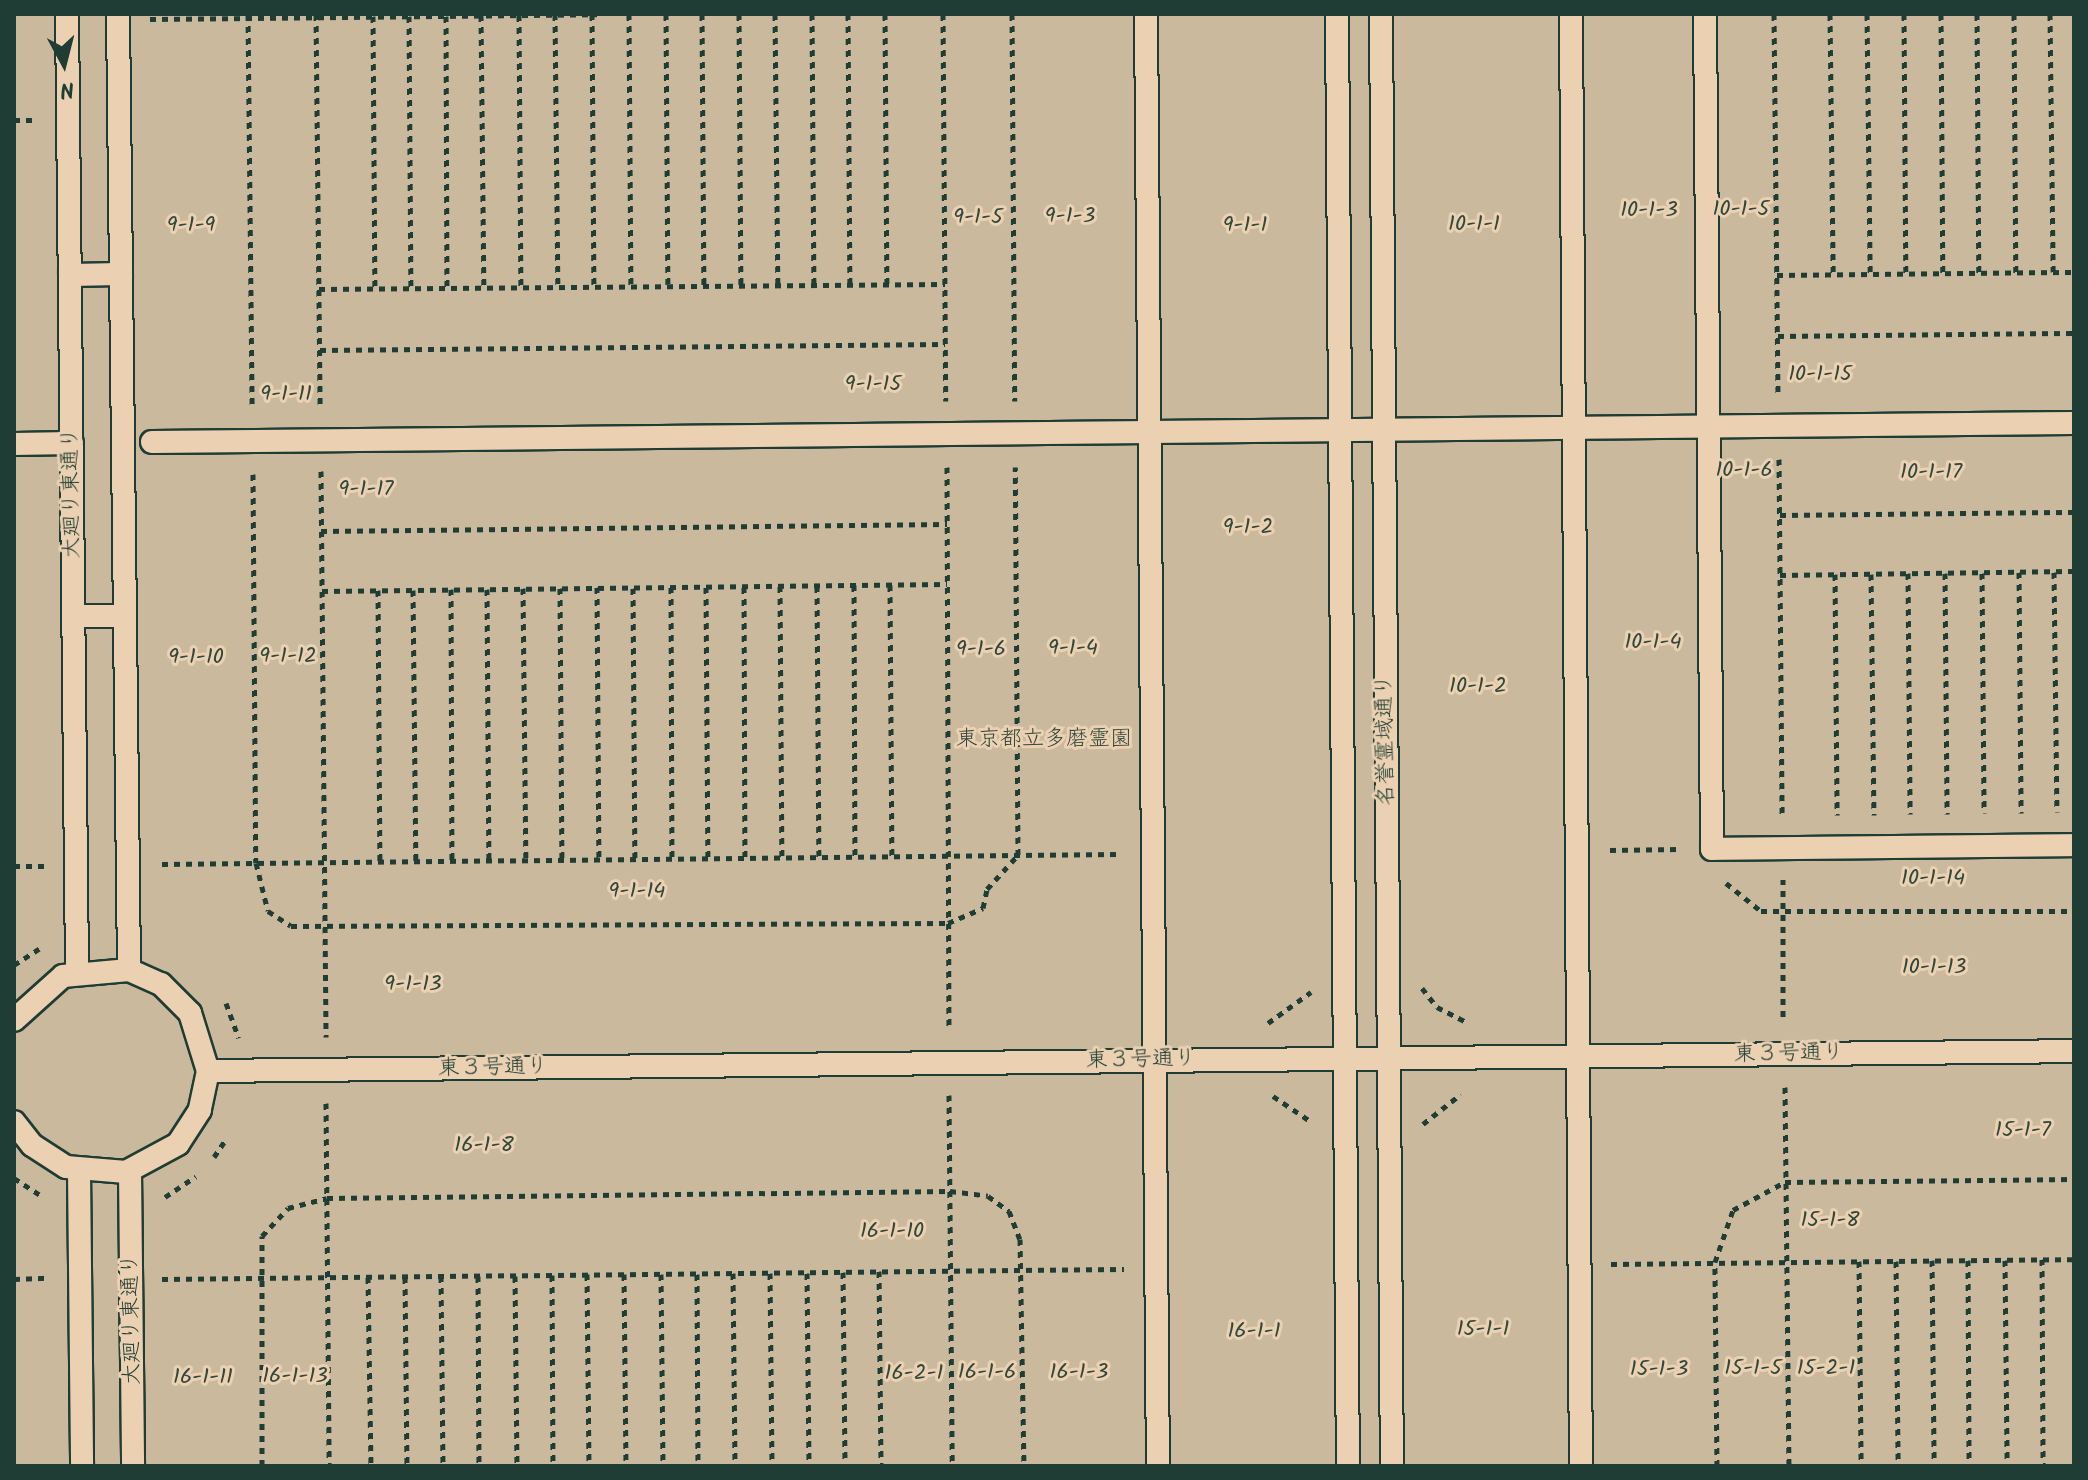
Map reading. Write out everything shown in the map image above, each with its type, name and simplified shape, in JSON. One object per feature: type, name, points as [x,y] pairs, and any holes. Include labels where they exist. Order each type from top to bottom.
[{"type":"lane","name":"大廻り東通り","points":[[67,14],[77,971]]},
{"type":"lane","points":[[1146,14],[1158,1466]]},
{"type":"lane","name":"名誉霊域通り","points":[[1337,14],[1348,1466]]},
{"type":"lane","name":"名誉霊域通り","points":[[1381,14],[1392,1466]]},
{"type":"lane","points":[[1571,14],[1581,1466]]},
{"type":"lane","points":[[1705,14],[1712,849],[2066,845]]},
{"type":"lane","points":[[128,16],[121,274],[129,970]]},
{"type":"lane","points":[[70,275],[121,274]]},
{"type":"lane","points":[[152,442],[2074,423]]},
{"type":"lane","points":[[14,444],[72,443]]},
{"type":"lane","points":[[73,616],[124,616]]},
{"type":"lane","points":[[14,1020],[45,986],[77,971],[129,970],[161,984],[190,1013],[208,1071],[191,1128],[163,1157],[130,1171],[79,1171],[40,1151],[14,1122]]},
{"type":"lane","name":"東３号通り","points":[[208,1071],[2074,1051]]},
{"type":"lane","points":[[79,1171],[82,1466]]},
{"type":"lane","name":"大廻り東通り","points":[[130,1171],[133,1466]]},
{"type":"path","points":[[555,14],[558,287]]},
{"type":"path","points":[[128,16],[594,14],[594,287]]},
{"type":"path","points":[[629,14],[631,286]]},
{"type":"path","points":[[666,14],[668,286]]},
{"type":"path","points":[[702,14],[704,286]]},
{"type":"path","points":[[739,14],[741,285]]},
{"type":"path","points":[[775,14],[778,285]]},
{"type":"path","points":[[812,14],[814,285]]},
{"type":"path","points":[[848,14],[850,285]]},
{"type":"path","points":[[885,14],[887,284]]},
{"type":"path","points":[[943,14],[949,1031]]},
{"type":"path","points":[[1830,14],[1833,274]]},
{"type":"path","points":[[1867,14],[1870,274]]},
{"type":"path","points":[[1904,14],[1906,274]]},
{"type":"path","points":[[1941,14],[1943,273]]},
{"type":"path","points":[[1977,14],[1979,273]]},
{"type":"path","points":[[2014,14],[2016,273]]},
{"type":"path","points":[[2050,14],[2053,272]]},
{"type":"path","points":[[316,15],[326,1038]]},
{"type":"path","points":[[481,15],[484,288]]},
{"type":"path","points":[[519,15],[521,288]]},
{"type":"path","points":[[373,16],[375,289]]},
{"type":"path","points":[[409,16],[411,289]]},
{"type":"path","points":[[446,16],[447,288]]},
{"type":"path","points":[[1777,275],[2074,272]]},
{"type":"path","points":[[319,289],[945,284]]},
{"type":"path","points":[[1778,336],[2074,333]]},
{"type":"path","points":[[320,350],[945,344]]},
{"type":"path","points":[[1780,515],[2074,512]]},
{"type":"path","points":[[321,531],[947,524]]},
{"type":"path","points":[[1780,575],[2074,571]]},
{"type":"path","points":[[2019,572],[2021,846]]},
{"type":"path","points":[[2054,572],[2066,845]]},
{"type":"path","points":[[1908,573],[1911,847]]},
{"type":"path","points":[[1945,573],[1948,847]]},
{"type":"path","points":[[1982,573],[1984,846]]},
{"type":"path","points":[[1835,574],[1837,848]]},
{"type":"path","points":[[1871,574],[1874,848]]},
{"type":"path","points":[[322,591],[947,584]]},
{"type":"path","points":[[854,585],[855,857]]},
{"type":"path","points":[[890,585],[892,856]]},
{"type":"path","points":[[780,586],[782,857]]},
{"type":"path","points":[[817,586],[819,857]]},
{"type":"path","points":[[597,587],[599,860]]},
{"type":"path","points":[[633,587],[635,859]]},
{"type":"path","points":[[671,587],[672,859]]},
{"type":"path","points":[[706,587],[708,858]]},
{"type":"path","points":[[744,587],[745,858]]},
{"type":"path","points":[[523,588],[526,860]]},
{"type":"path","points":[[560,588],[562,860]]},
{"type":"path","points":[[451,589],[452,861]]},
{"type":"path","points":[[487,589],[489,861]]},
{"type":"path","points":[[378,590],[380,862]]},
{"type":"path","points":[[413,590],[416,861]]},
{"type":"path","points":[[1600,850],[1712,849],[1735,897],[1783,913],[2074,911]]},
{"type":"path","points":[[150,864],[1129,854]]},
{"type":"path","points":[[256,863],[268,911],[291,926],[948,923],[983,908],[987,889],[1018,855]]},
{"type":"path","points":[[14,866],[57,866]]},
{"type":"path","points":[[1783,913],[1784,1022]]},
{"type":"path","points":[[933,1031],[964,1031]]},
{"type":"path","points":[[311,1039],[342,1038]]},
{"type":"path","points":[[240,1039],[254,1039]]},
{"type":"path","points":[[1784,1054],[1789,1466]]},
{"type":"path","points":[[1769,1087],[1785,1086]]},
{"type":"path","points":[[1416,1138],[1432,1112],[1468,1093]]},
{"type":"path","points":[[952,1466],[949,1094],[964,1094]]},
{"type":"path","points":[[1265,1094],[1293,1104],[1316,1133]]},
{"type":"path","points":[[326,1100],[329,1466]]},
{"type":"path","points":[[159,1200],[204,1169],[234,1124]]},
{"type":"path","points":[[1717,1466],[1715,1262],[1733,1210],[1785,1182],[2074,1179]]},
{"type":"path","points":[[262,1466],[262,1236],[288,1208],[327,1198],[950,1191],[988,1196],[1009,1211],[1022,1270],[1024,1466]]},
{"type":"path","points":[[1603,1248],[1604,1280]]},
{"type":"path","points":[[1132,1255],[1132,1284]]},
{"type":"path","points":[[2042,1259],[2043,1466]]},
{"type":"path","points":[[1604,1264],[2074,1259]]},
{"type":"path","points":[[1932,1260],[1934,1466]]},
{"type":"path","points":[[1968,1260],[1969,1466]]},
{"type":"path","points":[[2005,1260],[2007,1466]]},
{"type":"path","points":[[1859,1261],[1861,1466]]},
{"type":"path","points":[[1896,1261],[1898,1466]]},
{"type":"path","points":[[149,1279],[1132,1269]]},
{"type":"path","points":[[879,1271],[881,1466]]},
{"type":"path","points":[[843,1272],[845,1466]]},
{"type":"path","points":[[733,1273],[735,1466]]},
{"type":"path","points":[[770,1273],[772,1466]]},
{"type":"path","points":[[807,1273],[809,1466]]},
{"type":"path","points":[[587,1274],[589,1466]]},
{"type":"path","points":[[624,1274],[626,1466]]},
{"type":"path","points":[[661,1274],[663,1466]]},
{"type":"path","points":[[697,1274],[698,1466]]},
{"type":"path","points":[[552,1275],[553,1466]]},
{"type":"path","points":[[441,1276],[443,1466]]},
{"type":"path","points":[[478,1276],[479,1466]]},
{"type":"path","points":[[515,1276],[517,1466]]},
{"type":"path","points":[[368,1277],[371,1466]]},
{"type":"path","points":[[405,1277],[407,1466]]},
{"type":"path","points":[[14,1279],[61,1278]]},
{"type":"green space","name":"東京都立多磨霊園","points":[[14,14],[2074,14],[2074,1466],[14,1466]]},
{"type":"park label","name":"10-1-5","points":[[1741,210]]},
{"type":"park label","name":"10-1-3","points":[[1649,211]]},
{"type":"park label","name":"9-1-3","points":[[1070,217]]},
{"type":"park label","name":"9-1-5","points":[[978,218]]},
{"type":"park label","name":"10-1-1","points":[[1474,225]]},
{"type":"park label","name":"9-1-9","points":[[191,226]]},
{"type":"park label","name":"9-1-1","points":[[1245,226]]},
{"type":"park label","name":"10-1-15","points":[[1820,375]]},
{"type":"park label","name":"9-1-15","points":[[873,385]]},
{"type":"park label","name":"9-1-11","points":[[286,395]]},
{"type":"park label","name":"10-1-6","points":[[1744,471]]},
{"type":"park label","name":"10-1-17","points":[[1931,473]]},
{"type":"park label","name":"9-1-17","points":[[366,490]]},
{"type":"park label","name":"9-1-2","points":[[1248,528]]},
{"type":"park label","name":"10-1-4","points":[[1653,643]]},
{"type":"park label","name":"9-1-4","points":[[1073,649]]},
{"type":"park label","name":"9-1-6","points":[[981,650]]},
{"type":"park label","name":"9-1-12","points":[[288,657]]},
{"type":"park label","name":"9-1-10","points":[[196,658]]},
{"type":"park label","name":"10-1-2","points":[[1478,687]]},
{"type":"park label","name":"10-1-14","points":[[1933,879]]},
{"type":"park label","name":"9-1-14","points":[[637,892]]},
{"type":"park label","name":"10-1-13","points":[[1934,968]]},
{"type":"park label","name":"9-1-13","points":[[413,985]]},
{"type":"park label","name":"15-1-7","points":[[2023,1131]]},
{"type":"park label","name":"16-1-8","points":[[484,1146]]},
{"type":"park label","name":"15-1-8","points":[[1830,1221]]},
{"type":"park label","name":"16-1-10","points":[[892,1232]]},
{"type":"park label","name":"15-1-1","points":[[1483,1330]]},
{"type":"park label","name":"16-1-1","points":[[1254,1332]]},
{"type":"park label","name":"15-1-5","points":[[1753,1369]]},
{"type":"park label","name":"15-2-1","points":[[1826,1369]]},
{"type":"park label","name":"15-1-3","points":[[1659,1370]]},
{"type":"park label","name":"16-1-6","points":[[987,1373]]},
{"type":"park label","name":"16-1-3","points":[[1079,1373]]},
{"type":"park label","name":"16-2-1","points":[[914,1374]]},
{"type":"park label","name":"16-1-13","points":[[295,1377]]},
{"type":"park label","name":"16-1-11","points":[[203,1378]]}]
